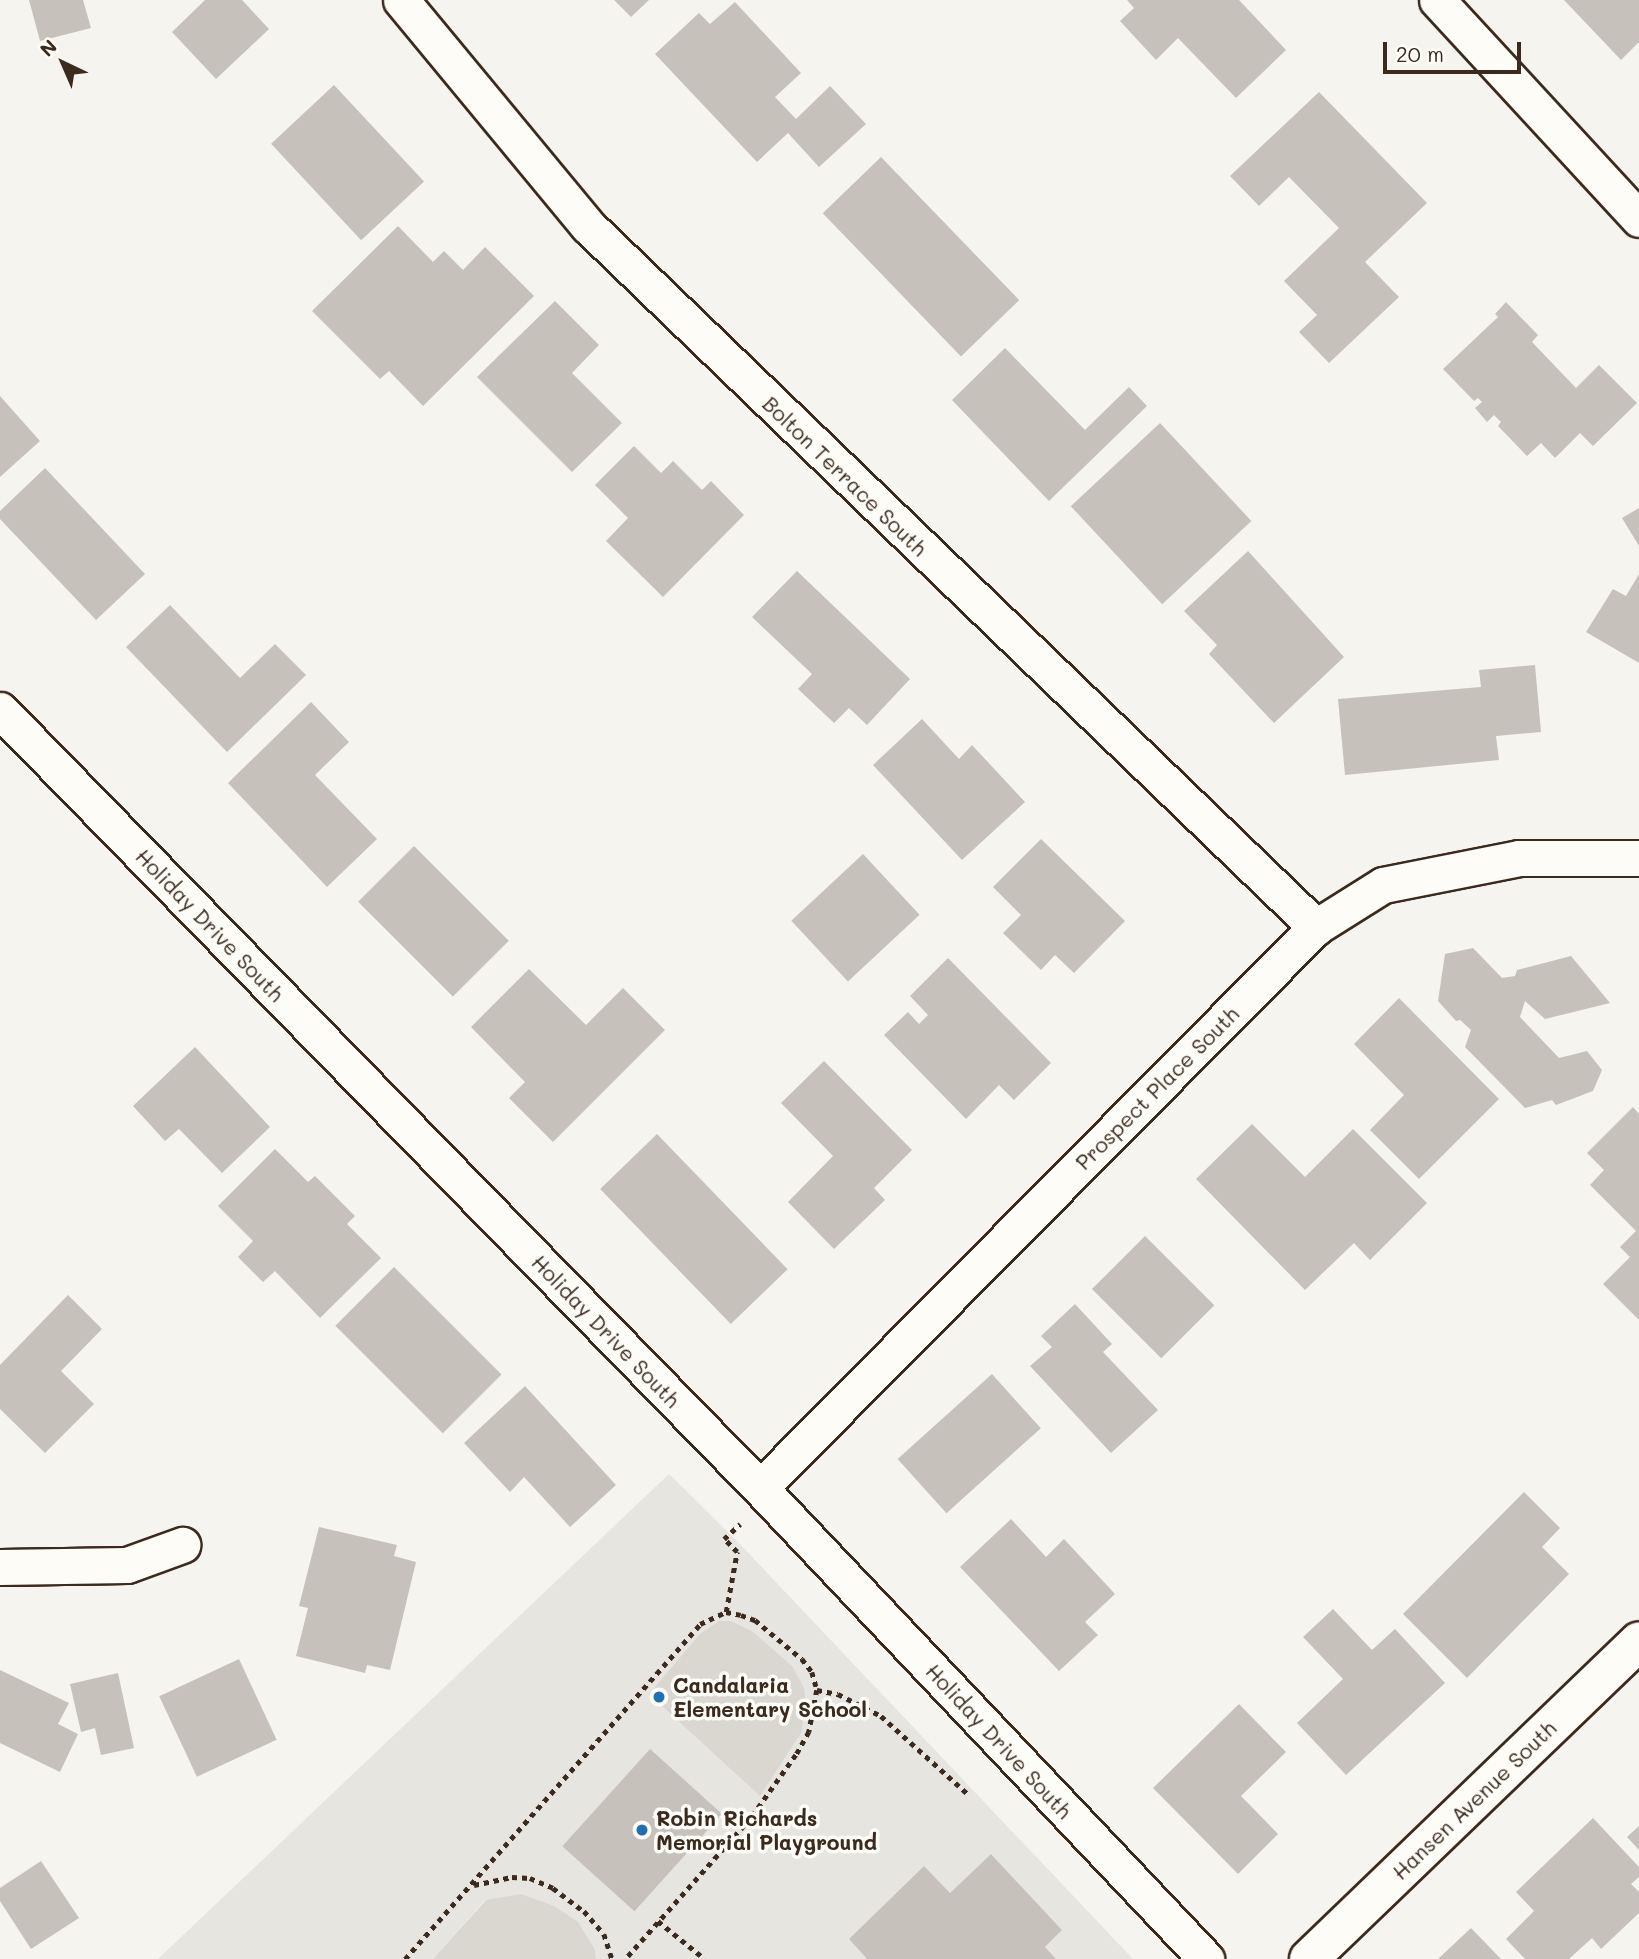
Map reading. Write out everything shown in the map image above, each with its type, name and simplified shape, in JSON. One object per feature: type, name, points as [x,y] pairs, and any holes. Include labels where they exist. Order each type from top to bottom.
[{"type":"street","name":"Bolton Terrace South","points":[[401,0],[589,226],[1316,928]]},
{"type":"street","points":[[1437,0],[1639,219]]},
{"type":"street","name":"Holiday Drive South","points":[[0,710],[764,1492],[1206,1959]]},
{"type":"street","name":"Prospect Place South","points":[[764,1492],[1316,928],[1382,885],[1519,858],[1639,858]]},
{"type":"street","points":[[0,1567],[127,1565],[182,1545]]},
{"type":"street","name":"Hansen Avenue South","points":[[1309,1959],[1639,1640]]},
{"type":"path","points":[[726,1612],[737,1552],[724,1539],[764,1492]]},
{"type":"path","points":[[405,1959],[694,1630],[714,1615],[726,1612],[755,1620],[802,1659],[812,1672],[817,1690],[809,1732],[782,1776],[751,1818],[626,1959]]},
{"type":"path","points":[[817,1690],[838,1694],[881,1716],[968,1794]]},
{"type":"path","points":[[472,1885],[512,1877],[530,1878],[553,1888],[584,1911],[604,1934],[612,1959]]},
{"type":"path","points":[[658,1921],[705,1959]]},
{"type":"shaded area","name":"Candalaria Elementary School","points":[[669,1474],[736,1540],[1133,1959],[1056,1959],[1045,1947],[1062,1930],[991,1854],[950,1893],[924,1866],[849,1939],[867,1959],[596,1959],[595,1950],[485,1900],[433,1959],[158,1959]]},
{"type":"shaded area","points":[[719,1621],[731,1621],[753,1632],[792,1666],[804,1688],[806,1703],[801,1733],[760,1796],[649,1694],[700,1634]]},
{"type":"shaded area","points":[[521,1894],[554,1906],[578,1922],[595,1950],[596,1959],[433,1959],[486,1900]]},
{"type":"building","points":[[29,0],[83,0],[91,28],[40,41]]},
{"type":"building","points":[[205,0],[242,0],[269,29],[216,79],[172,32]]},
{"type":"building","points":[[614,0],[649,0],[631,17]]},
{"type":"building","points":[[1127,0],[1239,0],[1286,50],[1236,98],[1178,38],[1156,60],[1120,21],[1134,8]]},
{"type":"building","points":[[1564,0],[1639,0],[1639,42],[1621,60]]},
{"type":"building","points":[[735,2],[801,73],[775,97],[796,119],[830,86],[866,124],[819,167],[788,133],[757,162],[655,54],[699,13],[710,24]]},
{"type":"building","points":[[334,85],[424,182],[361,240],[271,144]]},
{"type":"building","points":[[1319,92],[1427,203],[1365,262],[1399,297],[1329,363],[1299,332],[1317,315],[1284,281],[1339,228],[1289,177],[1259,206],[1230,176]]},
{"type":"building","points":[[881,157],[1019,300],[961,356],[823,213]]},
{"type":"building","points":[[398,226],[433,262],[444,251],[463,270],[485,247],[534,296],[423,406],[389,371],[380,379],[312,311]]},
{"type":"building","points":[[555,301],[599,345],[572,373],[622,423],[572,472],[477,377]]},
{"type":"building","points":[[1506,302],[1538,335],[1532,342],[1576,388],[1599,365],[1637,403],[1593,446],[1580,433],[1555,458],[1541,443],[1527,456],[1498,426],[1501,422],[1494,415],[1487,422],[1475,408],[1482,402],[1478,398],[1474,401],[1443,369],[1498,317],[1495,314]]},
{"type":"building","points":[[1005,348],[1085,430],[1129,387],[1147,406],[1049,501],[952,400]]},
{"type":"building","points":[[0,396],[40,441],[0,477]]},
{"type":"building","points":[[1160,423],[1251,521],[1162,604],[1071,506]]},
{"type":"building","points":[[634,446],[661,473],[673,461],[702,490],[711,481],[744,515],[663,597],[606,541],[628,518],[595,485]]},
{"type":"building","points":[[45,468],[145,574],[96,620],[0,519],[0,511]]},
{"type":"building","points":[[1639,508],[1639,546],[1622,518]]},
{"type":"building","points":[[1248,551],[1344,657],[1274,723],[1209,654],[1217,645],[1184,611]]},
{"type":"building","points":[[797,571],[910,679],[867,725],[849,708],[834,723],[798,689],[812,674],[752,617]]},
{"type":"building","points":[[1639,574],[1639,663],[1586,632],[1613,589],[1626,596]]},
{"type":"building","points":[[170,605],[240,678],[275,644],[306,675],[227,752],[126,647]]},
{"type":"building","points":[[1535,665],[1541,732],[1496,736],[1499,760],[1345,775],[1338,699],[1481,687],[1479,670]]},
{"type":"building","points":[[311,702],[349,742],[315,775],[377,839],[327,887],[228,783]]},
{"type":"building","points":[[922,719],[959,759],[972,745],[1025,802],[962,860],[873,765]]},
{"type":"building","points":[[1041,839],[1125,921],[1074,973],[1055,955],[1041,970],[1003,933],[1021,915],[993,887]]},
{"type":"building","points":[[414,846],[509,941],[453,997],[358,902]]},
{"type":"building","points":[[863,854],[920,915],[848,982],[791,921]]},
{"type":"building","points":[[1473,948],[1502,978],[1515,976],[1517,970],[1571,956],[1610,1003],[1545,1019],[1525,1001],[1520,1017],[1559,1058],[1587,1051],[1602,1070],[1593,1091],[1556,1105],[1552,1100],[1525,1108],[1465,1047],[1471,1030],[1460,1020],[1456,1021],[1438,1001],[1445,954]]},
{"type":"building","points":[[948,958],[1051,1063],[1014,1100],[999,1085],[966,1119],[884,1035],[908,1012],[919,1024],[928,1015],[910,996]]},
{"type":"building","points":[[529,969],[586,1025],[623,988],[665,1030],[553,1142],[509,1098],[525,1082],[471,1027]]},
{"type":"building","points":[[1399,998],[1499,1099],[1419,1179],[1370,1130],[1404,1095],[1354,1044]]},
{"type":"building","points":[[195,1047],[270,1127],[222,1173],[179,1129],[165,1141],[133,1106]]},
{"type":"building","points":[[824,1061],[912,1150],[874,1188],[885,1200],[834,1249],[788,1202],[833,1156],[781,1103]]},
{"type":"building","points":[[1633,1107],[1639,1114],[1639,1320],[1603,1284],[1630,1257],[1620,1247],[1636,1231],[1590,1185],[1604,1170],[1587,1153]]},
{"type":"building","points":[[1252,1124],[1305,1177],[1353,1129],[1427,1203],[1370,1260],[1354,1243],[1305,1290],[1196,1179]]},
{"type":"building","points":[[657,1134],[788,1269],[731,1324],[600,1189]]},
{"type":"building","points":[[275,1149],[308,1182],[315,1176],[355,1216],[347,1224],[381,1258],[320,1318],[275,1271],[263,1282],[238,1257],[253,1241],[218,1206]]},
{"type":"building","points":[[1145,1236],[1214,1305],[1161,1358],[1092,1289]]},
{"type":"building","points":[[394,1267],[501,1374],[443,1433],[335,1326]]},
{"type":"building","points":[[68,1295],[102,1329],[61,1371],[94,1404],[45,1453],[0,1409],[0,1365]]},
{"type":"building","points":[[1075,1304],[1112,1344],[1103,1352],[1158,1410],[1111,1453],[1030,1366],[1052,1347],[1041,1336]]},
{"type":"building","points":[[992,1374],[1041,1428],[946,1513],[898,1459]]},
{"type":"building","points":[[525,1386],[616,1485],[570,1527],[524,1477],[510,1492],[464,1443]]},
{"type":"building","points":[[1524,1492],[1560,1528],[1542,1547],[1569,1574],[1467,1678],[1403,1614]]},
{"type":"building","points":[[1011,1519],[1046,1557],[1064,1539],[1115,1594],[1085,1622],[1098,1635],[1059,1671],[960,1567]]},
{"type":"building","points":[[319,1527],[397,1545],[394,1556],[416,1562],[390,1670],[367,1665],[365,1673],[296,1656],[308,1608],[299,1606]]},
{"type":"building","points":[[1333,1609],[1372,1650],[1395,1629],[1445,1683],[1346,1775],[1297,1723],[1343,1679],[1303,1637]]},
{"type":"building","points":[[239,1659],[277,1740],[197,1777],[159,1696]]},
{"type":"building","points":[[0,1670],[69,1703],[58,1724],[78,1734],[60,1772],[0,1743]]},
{"type":"building","points":[[118,1673],[134,1748],[101,1755],[95,1728],[81,1732],[70,1684]]},
{"type":"building","points":[[1239,1704],[1286,1752],[1241,1796],[1278,1834],[1238,1874],[1153,1788]]},
{"type":"building","name":"Robin Richards Memorial Playground","points":[[650,1749],[722,1814],[634,1911],[562,1846]]},
{"type":"building","points":[[1593,1818],[1639,1867],[1639,1877],[1631,1884],[1639,1892],[1639,1913],[1601,1949],[1592,1938],[1569,1959],[1525,1959],[1506,1939],[1534,1911],[1516,1892]]},
{"type":"building","points":[[1639,1826],[1639,1850],[1627,1837]]},
{"type":"building","points":[[991,1854],[1062,1930],[1045,1947],[1056,1959],[867,1959],[849,1939],[924,1866],[950,1893]]},
{"type":"building","points":[[41,1861],[79,1918],[31,1949],[0,1901],[0,1888]]},
{"type":"building","points":[[1471,1928],[1501,1959],[1438,1959]]},
{"type":"place","name":"Candalaria Elementary School","points":[[659,1697]]},
{"type":"place","name":"Robin Richards Memorial Playground","points":[[642,1830]]}]
